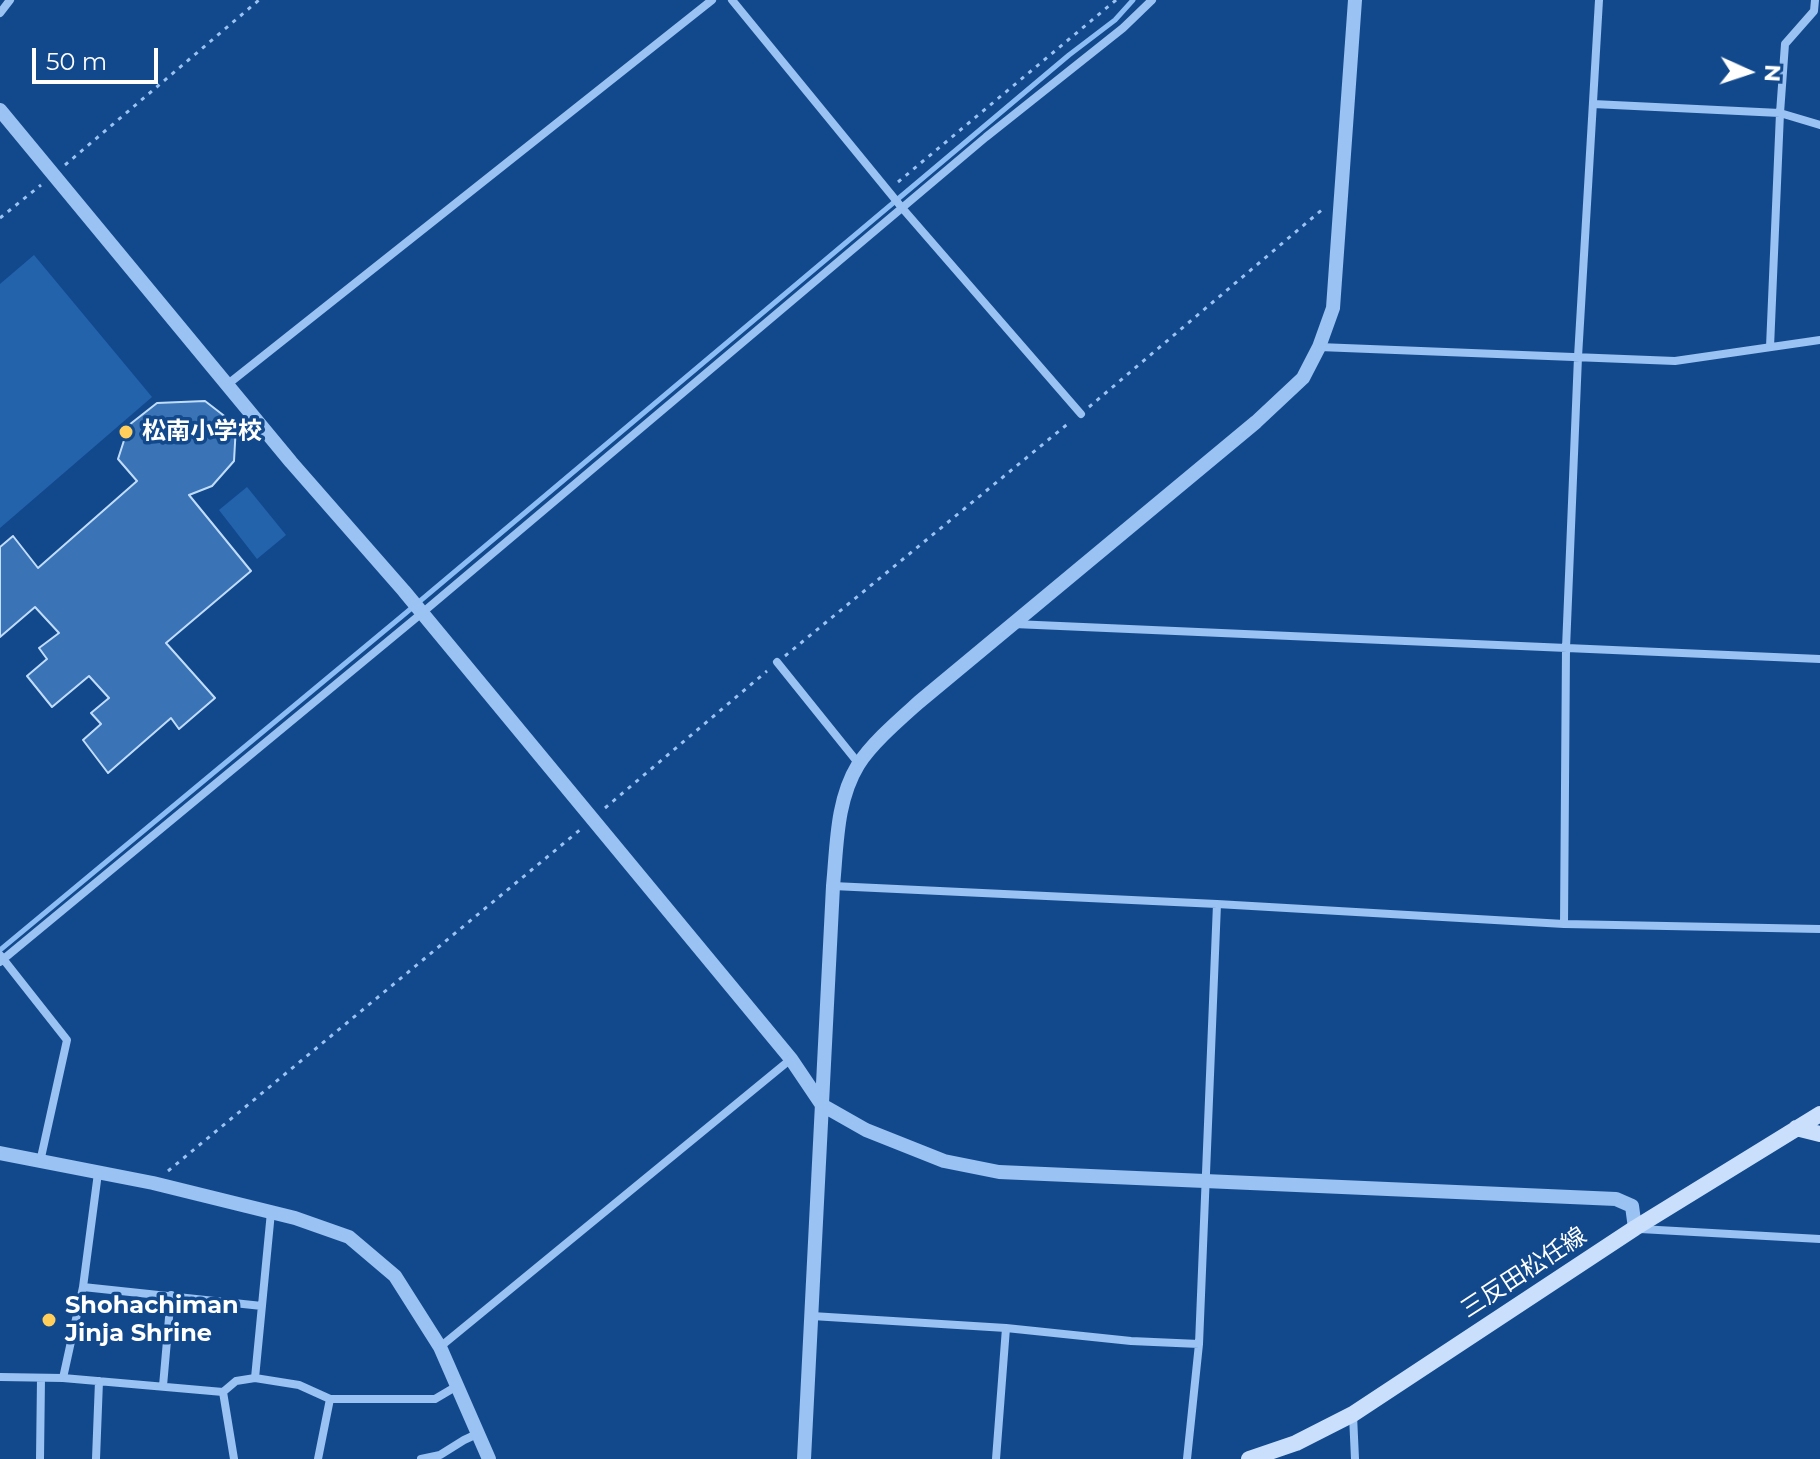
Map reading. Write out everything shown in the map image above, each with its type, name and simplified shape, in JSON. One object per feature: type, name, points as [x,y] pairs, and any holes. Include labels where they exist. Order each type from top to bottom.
[{"type":"main road","points":[[1796,1128],[1820,1105]]},
{"type":"main road","name":"三反田松任線","points":[[1249,1459],[1296,1443],[1353,1414],[1635,1228],[1820,1114]]},
{"type":"main road","points":[[1796,1128],[1820,1134]]},
{"type":"street","points":[[0,13],[10,0]]},
{"type":"street","points":[[228,384],[712,0]]},
{"type":"street","points":[[732,0],[901,207],[1081,414]]},
{"type":"street","points":[[40,1162],[67,1040],[1,959],[422,613],[901,207],[1123,28],[1152,0]]},
{"type":"street","points":[[804,1459],[833,886],[838,827],[846,789],[859,764],[901,718],[1256,422],[1303,378],[1319,347],[1333,308],[1355,0]]},
{"type":"street","points":[[1564,924],[1566,648],[1578,357],[1599,0]]},
{"type":"street","points":[[1770,347],[1785,44],[1814,11],[1815,0]]},
{"type":"street","points":[[1593,104],[1780,113],[1820,125]]},
{"type":"street","points":[[0,110],[791,1059],[822,1105],[866,1130],[944,1161],[999,1172],[1616,1199],[1632,1206],[1635,1228],[1820,1239]]},
{"type":"street","points":[[1319,347],[1675,361],[1820,340]]},
{"type":"street","points":[[1011,624],[1820,659]]},
{"type":"street","points":[[777,662],[859,764]]},
{"type":"street","points":[[833,886],[1564,924],[1820,929]]},
{"type":"street","points":[[1187,1459],[1199,1344],[1217,904]]},
{"type":"street","points":[[440,1347],[791,1059]]},
{"type":"street","points":[[0,1153],[153,1183],[295,1218],[349,1237],[395,1276],[440,1347],[489,1459]]},
{"type":"street","points":[[63,1378],[83,1287],[98,1173]]},
{"type":"street","points":[[255,1378],[271,1212]]},
{"type":"street","points":[[83,1287],[262,1306]]},
{"type":"street","points":[[163,1386],[171,1295]]},
{"type":"street","points":[[812,1316],[1199,1344]]},
{"type":"street","points":[[996,1459],[1006,1328]]},
{"type":"street","points":[[0,1377],[63,1378],[223,1392],[236,1381],[255,1378],[299,1385],[330,1399],[435,1399],[457,1386]]},
{"type":"street","points":[[40,1459],[41,1378]]},
{"type":"street","points":[[96,1459],[99,1381]]},
{"type":"street","points":[[223,1392],[234,1459]]},
{"type":"street","points":[[318,1459],[330,1399]]},
{"type":"street","points":[[1353,1414],[1355,1459]]},
{"type":"street","points":[[421,1459],[440,1455],[477,1434]]},
{"type":"path","points":[[0,218],[259,0]]},
{"type":"path","points":[[888,191],[1116,0]]},
{"type":"path","points":[[153,1183],[777,662],[1081,414],[1340,194]]},
{"type":"shaded area","points":[[34,255],[152,397],[0,528],[0,284]]},
{"type":"shaded area","points":[[247,487],[286,535],[257,559],[219,510]]},
{"type":"building","points":[[205,401],[236,425],[234,461],[212,486],[189,495],[251,571],[166,643],[215,698],[179,729],[171,718],[108,773],[83,740],[101,724],[91,713],[109,698],[89,676],[52,707],[27,676],[47,659],[39,648],[59,633],[35,607],[0,637],[0,547],[13,536],[38,568],[137,481],[118,459],[129,425],[157,403]]},
{"type":"waterway","points":[[0,950],[1069,55],[1115,20],[1133,0]]},
{"type":"place","name":"松南小学校","points":[[126,432]]},
{"type":"place","name":"Shohachiman Jinja Shrine","points":[[49,1320]]}]
